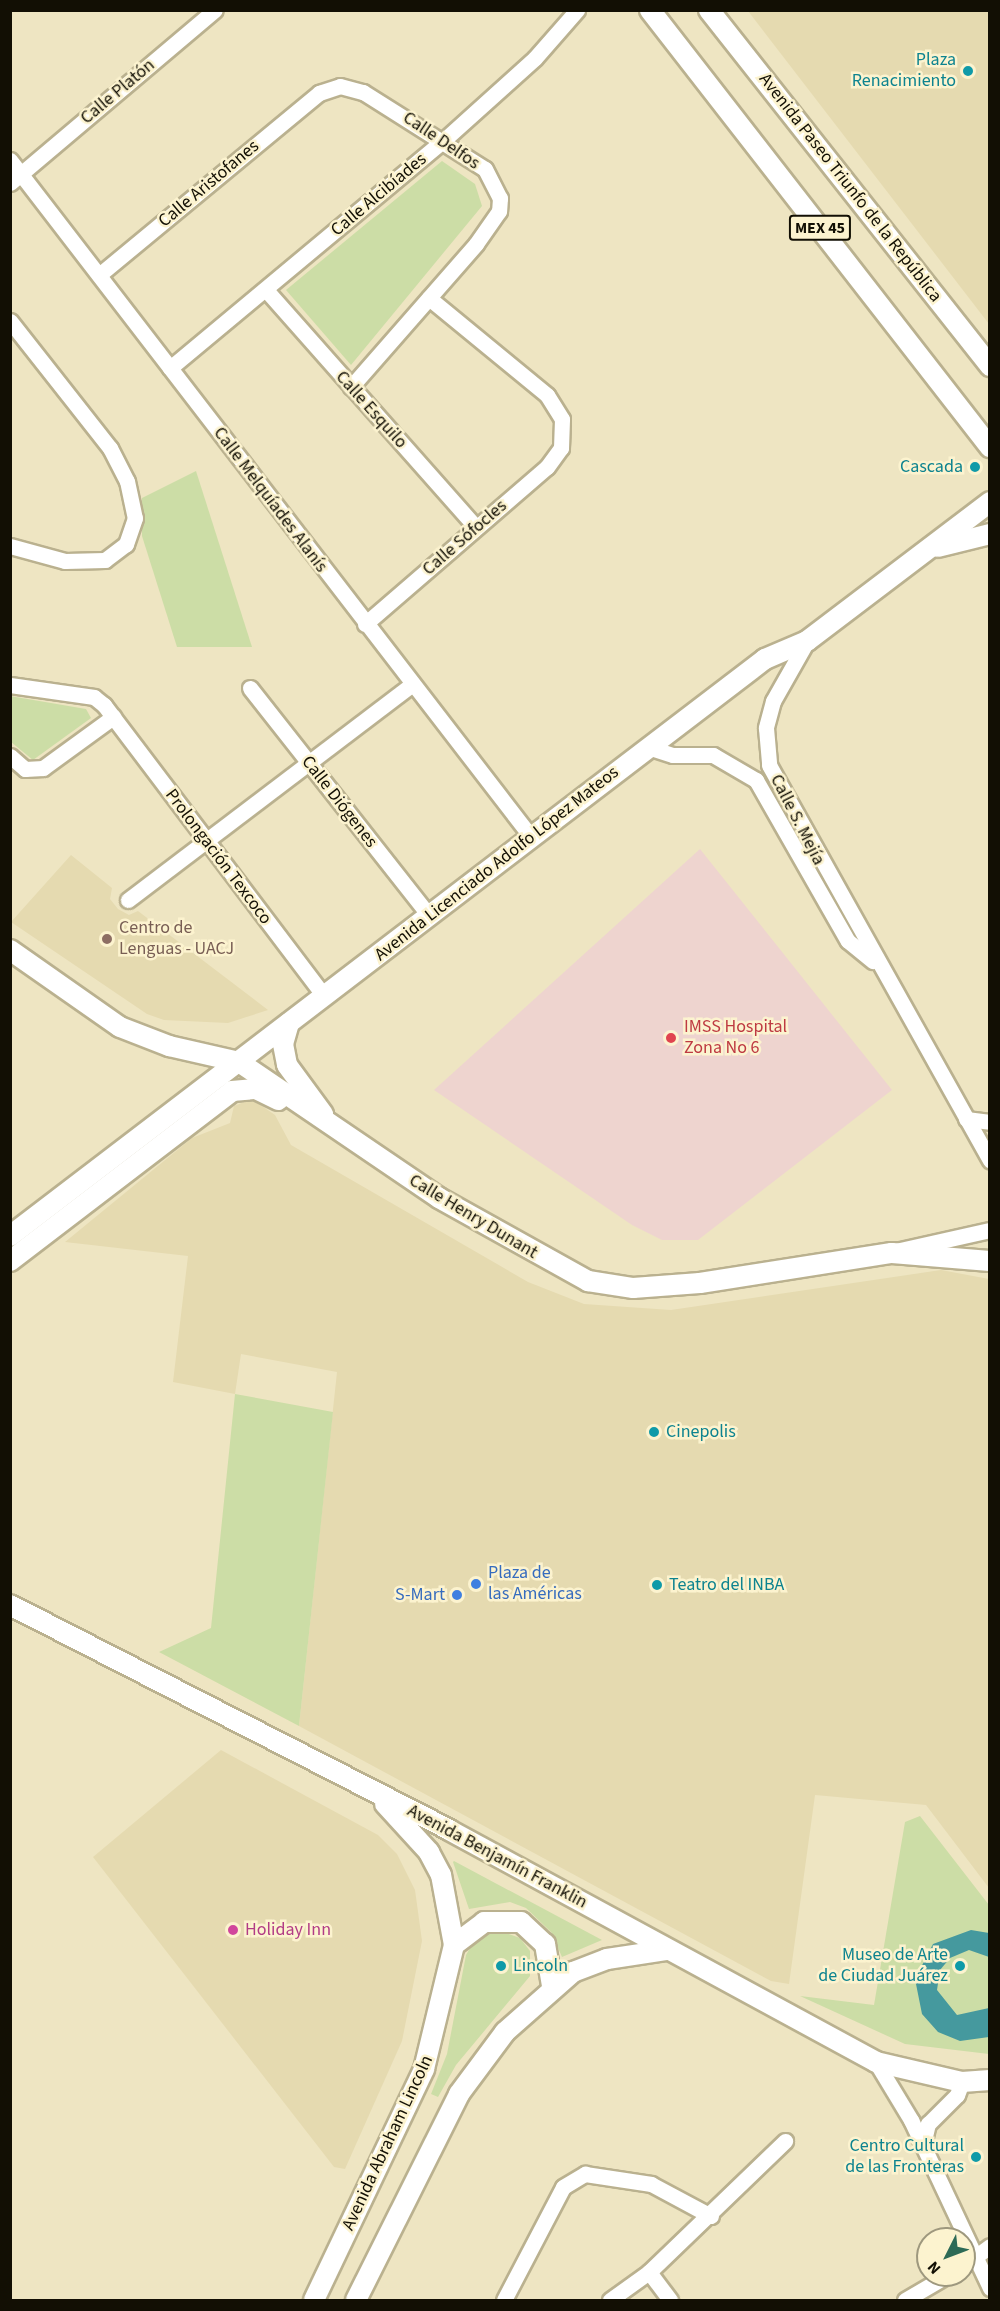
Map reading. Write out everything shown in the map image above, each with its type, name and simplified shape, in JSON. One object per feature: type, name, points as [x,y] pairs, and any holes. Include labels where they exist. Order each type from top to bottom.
[{"type":"main road","name":"MEX 45","points":[[650,10],[990,447]]},
{"type":"main road","name":"Avenida Paseo Triunfo de la República","points":[[709,10],[990,366]]},
{"type":"main road","name":"Avenida Licenciado Adolfo López Mateos","points":[[10,1236],[765,659],[807,641],[990,502]]},
{"type":"main road","points":[[927,550],[990,534]]},
{"type":"main road","name":"Calle Henry Dunant","points":[[10,950],[120,1027],[169,1046],[239,1062],[334,1131],[539,1258],[612,1287],[700,1283],[892,1252]]},
{"type":"main road","points":[[290,1023],[283,1044],[287,1065],[334,1131]]},
{"type":"main road","points":[[10,1261],[232,1091],[256,1089],[334,1131]]},
{"type":"main road","points":[[892,1252],[990,1261]]},
{"type":"main road","name":"Avenida Benjamín Franklin","points":[[14,1604],[373,1792],[876,2062],[962,2082],[990,2080]]},
{"type":"main road","name":"Avenida Abraham Lincoln","points":[[315,2301],[424,2069],[454,1945],[448,1898],[429,1852],[373,1792]]},
{"type":"main road","points":[[454,1945],[483,1922],[521,1922],[545,1944],[552,1986]]},
{"type":"main road","points":[[356,2301],[459,2094],[505,2032],[552,1986],[590,1964],[667,1950]]},
{"type":"street","name":"Calle Platón","points":[[15,178],[215,10]]},
{"type":"street","name":"Calle Alcibíades","points":[[170,368],[267,291],[444,140],[535,58],[578,10]]},
{"type":"street","name":"Calle Delfos","points":[[319,93],[340,86],[363,92],[444,140],[492,177],[499,211],[429,298],[351,387]]},
{"type":"street","name":"Calle Aristofanes","points":[[99,275],[319,93]]},
{"type":"street","name":"Calle Melquíades Alanís","points":[[10,160],[15,178],[99,275],[411,685],[532,838]]},
{"type":"street","name":"Calle Esquilo","points":[[267,291],[476,527]]},
{"type":"street","name":"Calle Sófocles","points":[[365,624],[476,527],[561,448],[562,419],[547,395],[429,298]]},
{"type":"street","points":[[10,321],[110,448],[127,481],[135,518],[126,544],[105,560],[65,561],[10,546]]},
{"type":"street","name":"Calle S. Mejía","points":[[807,641],[773,701],[766,728],[769,765],[873,961],[990,1161]]},
{"type":"street","name":"Prolongación Texcoco","points":[[10,685],[94,697],[113,717],[206,843],[324,996]]},
{"type":"street","points":[[128,900],[411,685]]},
{"type":"street","name":"Calle Diógenes","points":[[250,688],[430,917]]},
{"type":"street","points":[[10,756],[25,769],[43,768],[113,717]]},
{"type":"street","name":"Calle S. Mejía","points":[[648,747],[674,755],[713,755],[756,780],[848,941],[873,961]]},
{"type":"street","points":[[966,1119],[990,1122]]},
{"type":"street","name":"Calle Henry Dunant","points":[[892,1252],[990,1230]]},
{"type":"street","points":[[876,2062],[923,2145],[955,2227]]},
{"type":"street","points":[[923,2145],[928,2124],[957,2095],[962,2082]]},
{"type":"street","points":[[610,2301],[649,2272],[711,2216],[785,2142]]},
{"type":"street","points":[[504,2301],[563,2187],[585,2174],[651,2184],[711,2216]]},
{"type":"street","points":[[976,2257],[990,2246]]},
{"type":"street","points":[[976,2271],[990,2288]]},
{"type":"street","points":[[649,2272],[670,2301]]},
{"type":"street","points":[[905,2301],[928,2287]]},
{"type":"shaded area","points":[[748,11],[989,11],[989,324]]},
{"type":"shaded area","name":"IMSS Hospital Zona No 6","points":[[700,849],[892,1090],[698,1240],[662,1240],[632,1225],[434,1090]]},
{"type":"shaded area","name":"Centro de Lenguas - UACJ","points":[[71,855],[112,888],[110,899],[118,909],[129,915],[138,911],[268,1010],[228,1023],[164,1020],[147,1014],[11,922]]},
{"type":"shaded area","name":"Plaza de las Américas","points":[[252,1099],[275,1115],[291,1145],[528,1282],[584,1304],[671,1310],[941,1270],[989,1279],[989,1888],[926,1805],[815,1795],[789,1984],[771,1981],[299,1726],[337,1372],[241,1354],[235,1394],[173,1382],[188,1256],[65,1242],[192,1138],[230,1123],[234,1106]]},
{"type":"shaded area","points":[[221,1750],[378,1835],[397,1854],[415,1890],[422,1941],[402,2041],[345,2169],[334,2167],[93,1857]]},
{"type":"green space","points":[[442,161],[475,184],[482,206],[351,365],[286,290]]},
{"type":"green space","points":[[196,471],[252,647],[177,647],[142,536],[142,498]]},
{"type":"green space","points":[[10,696],[86,709],[91,718],[33,760],[11,742]]},
{"type":"green space","points":[[235,1394],[333,1412],[299,1726],[159,1652],[211,1628]]},
{"type":"green space","points":[[920,1816],[989,1905],[989,2054],[905,2044],[800,1996],[874,2005],[905,1822]]},
{"type":"green space","points":[[453,1862],[602,1940],[562,1957],[551,1932],[526,1908],[510,1902],[469,1909]]},
{"type":"green space","points":[[494,1929],[520,1938],[530,1951],[530,1976],[456,2065],[438,2097],[431,2094],[447,2054],[466,1955],[474,1941]]},
{"type":"water","points":[[971,1930],[989,1933],[989,1957],[969,1950],[950,1958],[940,1970],[937,1990],[957,2015],[989,2008],[989,2037],[960,2041],[938,2032],[922,2014],[915,1979],[933,1944]]},
{"type":"place","name":"Plaza Renacimiento","points":[[968,71]]},
{"type":"place","name":"Cascada","points":[[975,467]]},
{"type":"place","name":"Centro de Lenguas - UACJ","points":[[107,939]]},
{"type":"place","name":"IMSS Hospital Zona No 6","points":[[671,1038]]},
{"type":"place","name":"Cinepolis","points":[[654,1432]]},
{"type":"place","name":"Plaza de las Américas","points":[[476,1584]]},
{"type":"place","name":"Teatro del INBA","points":[[657,1585]]},
{"type":"place","name":"S-Mart","points":[[457,1595]]},
{"type":"place","name":"Holiday Inn","points":[[233,1930]]},
{"type":"place","name":"Lincoln","points":[[501,1966]]},
{"type":"place","name":"Museo de Arte de Ciudad Juárez","points":[[960,1966]]},
{"type":"place","name":"Centro Cultural de las Fronteras","points":[[976,2157]]}]
